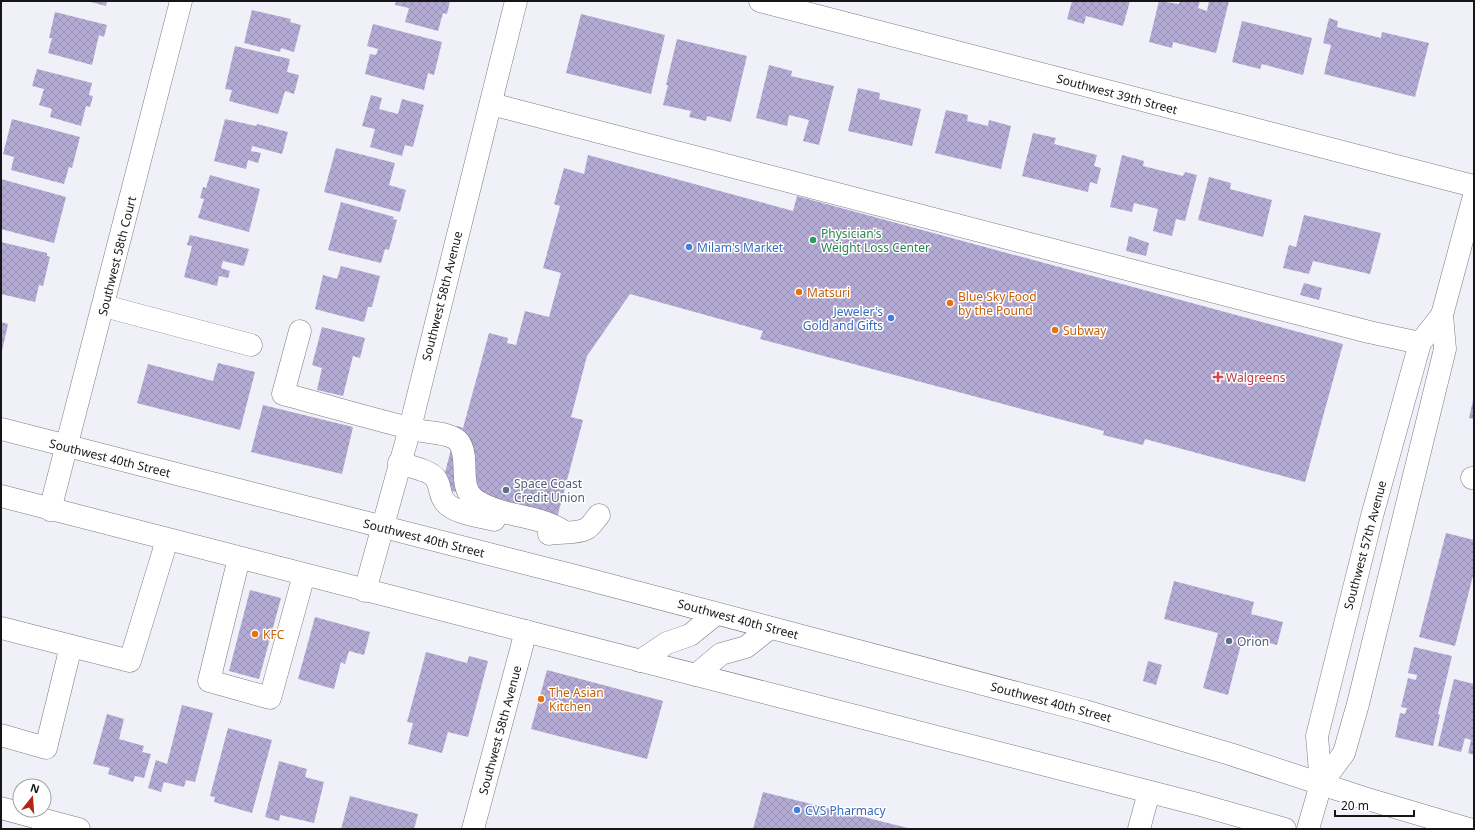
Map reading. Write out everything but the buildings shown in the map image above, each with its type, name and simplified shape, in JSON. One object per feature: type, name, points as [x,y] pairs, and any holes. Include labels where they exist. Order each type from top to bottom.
[{"type":"main road","name":"Southwest 58th Court","points":[[50,510],[104,306],[181,1]]},
{"type":"main road","name":"Southwest 58th Avenue","points":[[365,591],[381,528],[410,428],[516,1]]},
{"type":"main road","name":"Southwest 39th Street","points":[[760,1],[1474,186]]},
{"type":"main road","points":[[491,104],[1369,332],[1420,343]]},
{"type":"main road","name":"Southwest 57th Avenue","points":[[1308,829],[1321,784],[1344,753],[1445,349],[1442,315],[1474,196]]},
{"type":"main road","points":[[104,306],[251,345]]},
{"type":"main road","name":"Southwest 57th Avenue","points":[[1321,784],[1317,736],[1372,516],[1420,343],[1442,315]]},
{"type":"main road","points":[[300,331],[283,394],[410,428],[448,436],[458,441],[463,451],[468,492],[476,501],[490,507],[550,523],[563,531],[574,533],[587,529],[599,515]]},
{"type":"main road","name":"Southwest 40th Street","points":[[1,429],[1085,711],[1364,798],[1469,829]]},
{"type":"main road","points":[[399,463],[430,474],[436,478],[445,502],[460,511],[548,534],[563,531]]},
{"type":"main road","points":[[1,496],[50,510],[1149,792],[1285,829]]},
{"type":"main road","points":[[1372,516],[1386,519],[1392,518],[1406,507]]},
{"type":"main road","points":[[1,628],[130,661],[167,540]]},
{"type":"main road","points":[[239,558],[209,681],[270,698],[304,575]]},
{"type":"main road","points":[[640,661],[667,643],[690,634],[716,614]]},
{"type":"main road","points":[[696,675],[721,654],[746,647],[770,628]]},
{"type":"main road","name":"Southwest 58th Avenue","points":[[473,829],[526,631]]},
{"type":"main road","points":[[1,735],[46,748],[71,646]]},
{"type":"main road","points":[[1139,829],[1149,792]]},
{"type":"main road","points":[[1,808],[79,829]]},
{"type":"place","name":"Physician's Weight Loss Center","points":[[813,240]]},
{"type":"place","name":"Milam's Market","points":[[689,247]]},
{"type":"place","name":"Matsuri","points":[[799,292]]},
{"type":"place","name":"Blue Sky Food by the Pound","points":[[950,303]]},
{"type":"place","name":"Jeweler's Gold and Gifts","points":[[891,318]]},
{"type":"place","name":"Subway","points":[[1055,330]]},
{"type":"place","name":"Walgreens","points":[[1218,377]]},
{"type":"place","name":"Space Coast Credit Union","points":[[506,490]]},
{"type":"place","name":"KFC","points":[[255,634]]},
{"type":"place","name":"Orion","points":[[1229,641]]},
{"type":"place","name":"The Asian Kitchen","points":[[541,699]]},
{"type":"place","name":"CVS Pharmacy","points":[[797,810]]}]
